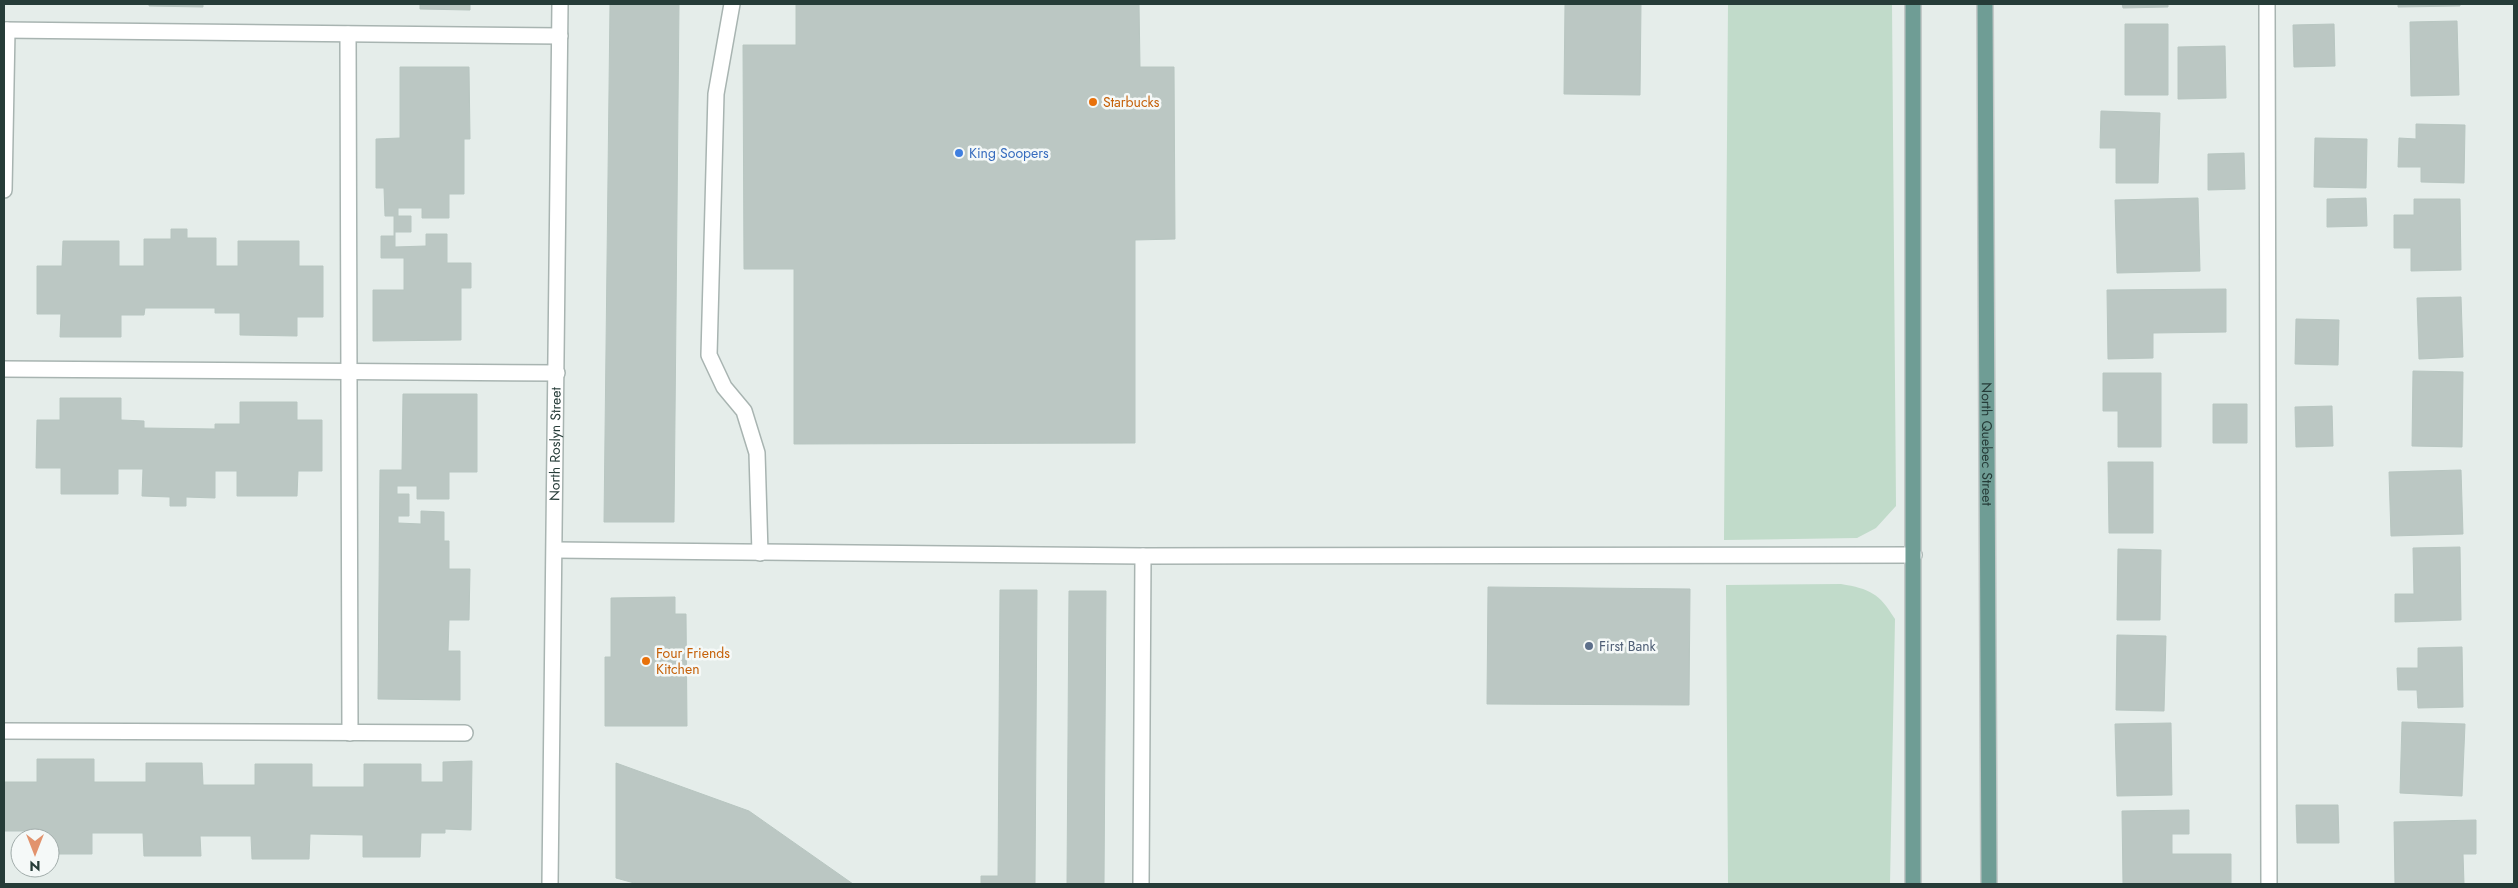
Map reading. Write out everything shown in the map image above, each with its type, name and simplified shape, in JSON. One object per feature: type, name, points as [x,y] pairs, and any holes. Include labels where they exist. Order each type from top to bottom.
[{"type":"main road","points":[[1912,4],[1914,32],[1913,884]]},
{"type":"main road","name":"North Quebec Street","points":[[1985,4],[1989,884]]},
{"type":"street","name":"North Roslyn Street","points":[[550,884],[556,550],[560,4]]},
{"type":"street","points":[[732,4],[716,94],[709,355],[724,387],[744,411],[757,453],[760,553]]},
{"type":"street","points":[[2267,4],[2269,884]]},
{"type":"street","points":[[4,190],[5,30],[560,36]]},
{"type":"street","points":[[348,34],[350,733]]},
{"type":"street","points":[[4,369],[557,373]]},
{"type":"street","points":[[556,550],[1143,556],[1914,556]]},
{"type":"street","points":[[1142,884],[1143,556]]},
{"type":"street","points":[[4,731],[465,733]]},
{"type":"green space","points":[[1728,4],[1892,4],[1896,506],[1876,528],[1857,538],[1724,540]]},
{"type":"green space","points":[[1841,584],[1867,590],[1884,603],[1895,619],[1890,884],[1728,884],[1726,585]]},
{"type":"building","points":[[149,4],[203,4],[203,7],[149,6]]},
{"type":"building","points":[[420,4],[470,4],[470,10],[420,9]]},
{"type":"building","points":[[610,4],[679,4],[674,522],[604,522]]},
{"type":"building","name":"King Soopers","points":[[796,4],[1139,4],[1140,67],[1174,67],[1175,239],[1135,240],[1135,443],[794,444],[794,269],[744,269],[743,45],[796,45]]},
{"type":"building","points":[[1565,4],[1641,4],[1640,95],[1564,94]]},
{"type":"building","points":[[2122,4],[2168,4],[2168,7],[2123,8]]},
{"type":"building","points":[[2398,4],[2460,4],[2460,6],[2398,7]]},
{"type":"building","points":[[2457,21],[2459,95],[2411,96],[2410,22]]},
{"type":"building","points":[[2125,24],[2168,24],[2168,95],[2125,95]]},
{"type":"building","points":[[2334,24],[2335,66],[2294,67],[2293,25]]},
{"type":"building","points":[[2225,46],[2226,98],[2178,99],[2178,47]]},
{"type":"building","points":[[400,67],[469,67],[470,139],[464,139],[464,194],[449,194],[449,218],[422,218],[422,208],[398,208],[398,216],[411,216],[411,232],[395,232],[395,247],[426,246],[426,234],[447,234],[447,263],[471,263],[471,288],[461,288],[461,340],[373,341],[373,290],[404,290],[404,258],[381,258],[381,236],[394,236],[394,216],[385,216],[384,188],[376,188],[376,139],[400,138]]},
{"type":"building","points":[[2101,111],[2160,113],[2158,183],[2116,183],[2116,148],[2100,148]]},
{"type":"building","points":[[2416,124],[2465,125],[2464,183],[2421,182],[2421,167],[2398,167],[2399,138],[2416,139]]},
{"type":"building","points":[[2315,138],[2367,139],[2366,188],[2314,187]]},
{"type":"building","points":[[2244,153],[2245,189],[2208,190],[2208,154]]},
{"type":"building","points":[[2198,198],[2200,271],[2117,273],[2115,200]]},
{"type":"building","points":[[2366,198],[2367,226],[2327,227],[2327,199]]},
{"type":"building","points":[[2414,199],[2460,199],[2461,270],[2411,271],[2411,248],[2394,248],[2394,215],[2414,215]]},
{"type":"building","points":[[171,229],[187,229],[187,238],[216,238],[216,266],[238,266],[238,241],[299,241],[299,266],[323,266],[323,317],[297,317],[297,336],[240,335],[240,313],[215,313],[215,308],[145,308],[144,315],[121,315],[121,337],[60,337],[61,314],[37,314],[37,266],[62,266],[63,241],[119,241],[119,266],[144,266],[144,239],[171,239]]},
{"type":"building","points":[[2226,289],[2226,332],[2153,333],[2153,358],[2108,359],[2107,290]]},
{"type":"building","points":[[2461,297],[2463,357],[2419,359],[2417,298]]},
{"type":"building","points":[[2296,319],[2339,320],[2338,365],[2295,364]]},
{"type":"building","points":[[2413,371],[2463,372],[2462,447],[2412,446]]},
{"type":"building","points":[[2103,373],[2161,373],[2161,447],[2118,447],[2118,411],[2103,411]]},
{"type":"building","points":[[403,394],[477,394],[477,472],[449,472],[449,499],[417,499],[417,486],[397,486],[397,494],[409,494],[409,516],[398,516],[398,523],[421,524],[421,511],[444,512],[444,541],[449,541],[449,569],[470,569],[469,620],[449,620],[448,651],[460,651],[460,700],[378,699],[380,470],[402,470]]},
{"type":"building","points":[[60,398],[121,398],[121,420],[144,421],[144,428],[215,429],[215,424],[240,424],[240,402],[297,402],[297,420],[322,420],[322,471],[298,471],[297,496],[237,496],[237,471],[215,471],[215,498],[186,497],[186,506],[170,506],[170,497],[142,496],[143,469],[118,469],[118,494],[61,494],[61,468],[36,468],[37,420],[60,420]]},
{"type":"building","points":[[2213,404],[2247,404],[2247,443],[2213,443]]},
{"type":"building","points":[[2332,406],[2333,446],[2296,447],[2295,407]]},
{"type":"building","points":[[2108,462],[2153,462],[2153,533],[2109,533]]},
{"type":"building","points":[[2461,470],[2463,534],[2391,536],[2389,472]]},
{"type":"building","points":[[2460,547],[2461,620],[2395,622],[2395,594],[2414,594],[2413,548]]},
{"type":"building","points":[[2118,549],[2161,550],[2160,620],[2117,620]]},
{"type":"building","name":"First Bank","points":[[1488,587],[1690,589],[1689,705],[1487,704]]},
{"type":"building","points":[[1000,590],[1037,590],[1035,884],[981,884],[981,876],[998,876]]},
{"type":"building","points":[[1069,591],[1106,591],[1104,884],[1067,884]]},
{"type":"building","points":[[675,597],[675,614],[686,614],[687,726],[605,726],[605,657],[611,657],[611,598]]},
{"type":"building","points":[[2117,635],[2166,636],[2164,711],[2116,710]]},
{"type":"building","points":[[2462,647],[2463,707],[2418,708],[2417,690],[2398,690],[2397,668],[2418,668],[2418,648]]},
{"type":"building","points":[[2402,722],[2465,724],[2462,796],[2400,793]]},
{"type":"building","points":[[2171,723],[2172,795],[2117,796],[2115,724]]},
{"type":"building","points":[[37,759],[94,759],[94,782],[146,782],[146,763],[202,763],[203,785],[255,785],[255,764],[312,764],[312,787],[364,787],[364,764],[421,764],[421,782],[443,782],[443,762],[472,761],[471,830],[445,829],[445,833],[421,833],[420,857],[363,857],[363,835],[310,834],[309,859],[252,859],[251,836],[200,836],[201,856],[144,856],[143,833],[92,833],[92,854],[60,854],[60,828],[10,828],[10,831],[4,831],[4,782],[37,782]]},
{"type":"building","points":[[616,763],[749,811],[853,884],[638,884],[616,878]]},
{"type":"building","points":[[2296,805],[2338,805],[2339,843],[2297,843]]},
{"type":"building","points":[[2189,810],[2189,834],[2172,834],[2172,854],[2231,854],[2231,883],[2123,884],[2122,811]]},
{"type":"building","points":[[2476,820],[2476,854],[2463,854],[2464,884],[2395,884],[2394,822]]},
{"type":"place","name":"Starbucks","points":[[1093,102]]},
{"type":"place","name":"King Soopers","points":[[959,153]]},
{"type":"place","name":"First Bank","points":[[1589,646]]},
{"type":"place","name":"Four Friends Kitchen","points":[[646,661]]}]
